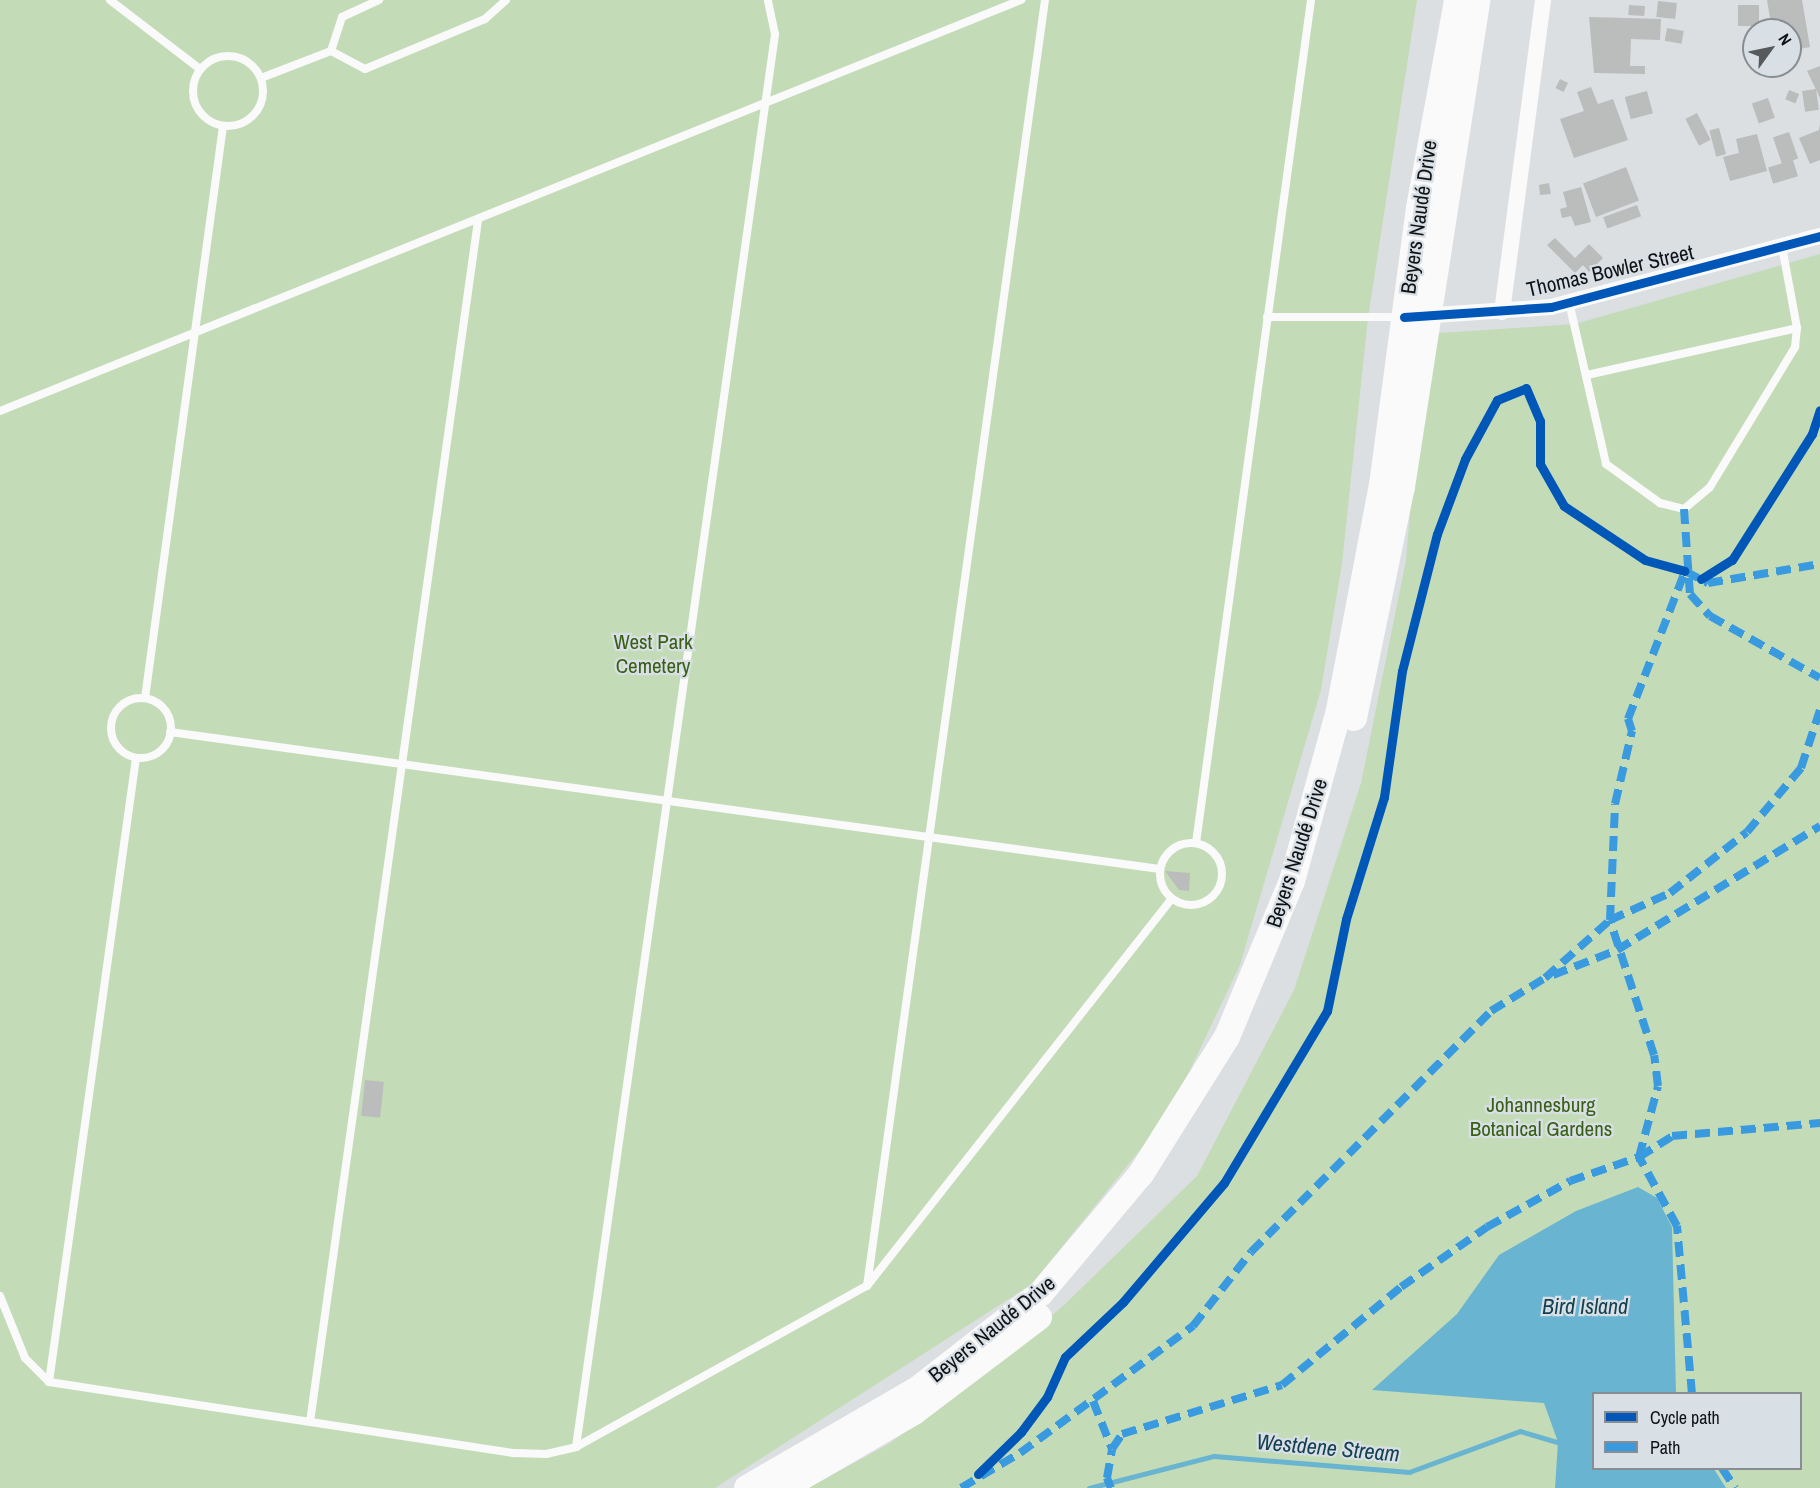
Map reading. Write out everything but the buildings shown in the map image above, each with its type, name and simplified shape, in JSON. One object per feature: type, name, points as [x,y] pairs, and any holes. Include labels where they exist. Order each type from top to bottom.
[{"type":"main road","name":"Beyers Naudé Drive","points":[[747,1488],[918,1389],[1041,1293],[1101,1228],[1207,1075],[1280,915],[1321,783],[1369,561],[1477,0]]},
{"type":"main road","name":"Beyers Naudé Drive","points":[[783,1488],[914,1412],[1034,1322],[1129,1218],[1212,1097],[1279,962],[1329,816],[1381,602],[1453,5]]},
{"type":"street","points":[[1502,312],[1543,0]]},
{"type":"street","name":"Thomas Bowler Street","points":[[1417,316],[1502,312],[1569,302],[1820,236]]},
{"type":"lane","points":[[110,0],[200,69]]},
{"type":"lane","points":[[330,51],[342,17],[379,0]]},
{"type":"lane","points":[[261,78],[330,51],[365,69],[485,19],[506,0]]},
{"type":"lane","points":[[576,1447],[668,800],[763,104],[775,34],[768,0]]},
{"type":"lane","points":[[0,411],[1021,0]]},
{"type":"lane","points":[[867,1286],[927,836],[1045,0]]},
{"type":"lane","points":[[1196,843],[1311,0]]},
{"type":"lane","points":[[233,56],[250,64],[261,78],[263,96],[256,113],[241,124],[223,126],[206,119],[195,104],[193,86],[200,69],[215,58],[233,56]]},
{"type":"lane","points":[[145,698],[198,332],[223,126]]},
{"type":"lane","points":[[310,1422],[404,766],[478,220]]},
{"type":"lane","points":[[1569,302],[1606,464],[1640,493],[1684,509],[1710,487],[1740,442],[1796,347],[1797,327],[1782,246]]},
{"type":"lane","points":[[1267,317],[1417,316]]},
{"type":"lane","points":[[1587,375],[1797,327]]},
{"type":"lane","points":[[145,698],[165,710],[170,732],[159,752],[136,758],[117,746],[111,723],[123,704],[145,698]]},
{"type":"lane","points":[[170,732],[1160,869]]},
{"type":"lane","points":[[49,1382],[136,758]]},
{"type":"lane","points":[[1160,869],[1172,849],[1196,843]]},
{"type":"lane","points":[[1172,899],[1195,906],[1220,887],[1220,862],[1196,843]]},
{"type":"lane","points":[[1160,869],[1172,899]]},
{"type":"lane","points":[[0,1296],[25,1358],[49,1382],[515,1453],[546,1454],[576,1447],[867,1286],[1172,899]]},
{"type":"green space","name":"West Park Cemetery","points":[[0,0],[1417,0],[1368,318],[1342,564],[1321,690],[1240,965],[1169,1114],[1032,1284],[715,1488],[0,1488]]},
{"type":"green space","name":"Johannesburg Botanical Gardens","points":[[1820,254],[1820,1488],[808,1488],[887,1445],[981,1377],[1065,1304],[1197,1176],[1294,990],[1361,783],[1406,560],[1425,334],[1575,324]]},
{"type":"water","name":"Bird Island","points":[[1638,1187],[1657,1198],[1672,1227],[1676,1392],[1592,1392],[1592,1470],[1715,1470],[1726,1488],[1555,1488],[1558,1442],[1544,1403],[1372,1390],[1457,1314],[1499,1255],[1576,1211]]},
{"type":"waterway","name":"Westdene Stream","points":[[1089,1488],[1214,1456],[1409,1472],[1520,1431],[1564,1444]]},
{"type":"marked path","points":[[1684,509],[1690,594],[1710,616],[1820,678]]},
{"type":"marked path","points":[[1111,1488],[1107,1478],[1112,1449],[1122,1434],[1282,1385],[1401,1287],[1487,1227],[1570,1181],[1639,1157],[1658,1086],[1654,1055],[1610,920],[1615,804],[1632,731],[1628,719],[1685,571],[1708,583],[1820,564]]},
{"type":"marked path","points":[[961,1488],[1020,1453],[1193,1326],[1251,1252],[1491,1011],[1545,978],[1610,920],[1670,893],[1747,832],[1801,768],[1820,710]]},
{"type":"marked path","points":[[1553,975],[1617,950],[1820,826]]},
{"type":"marked path","points":[[1692,1392],[1677,1226],[1639,1157],[1672,1136],[1820,1123]]},
{"type":"marked path","points":[[1093,1401],[1112,1449]]},
{"type":"marked path","points":[[1723,1470],[1735,1488]]},
{"type":"cycle path","points":[[1404,317],[1551,307],[1820,236]]},
{"type":"cycle path","points":[[978,1474],[1021,1432],[1047,1397],[1065,1357],[1123,1302],[1224,1183],[1327,1011],[1346,919],[1384,797],[1402,671],[1437,534],[1465,459],[1497,400],[1526,388],[1540,421],[1540,464],[1564,506],[1645,560],[1685,571]]},
{"type":"cycle path","points":[[1701,579],[1732,560],[1812,434],[1820,410]]}]
